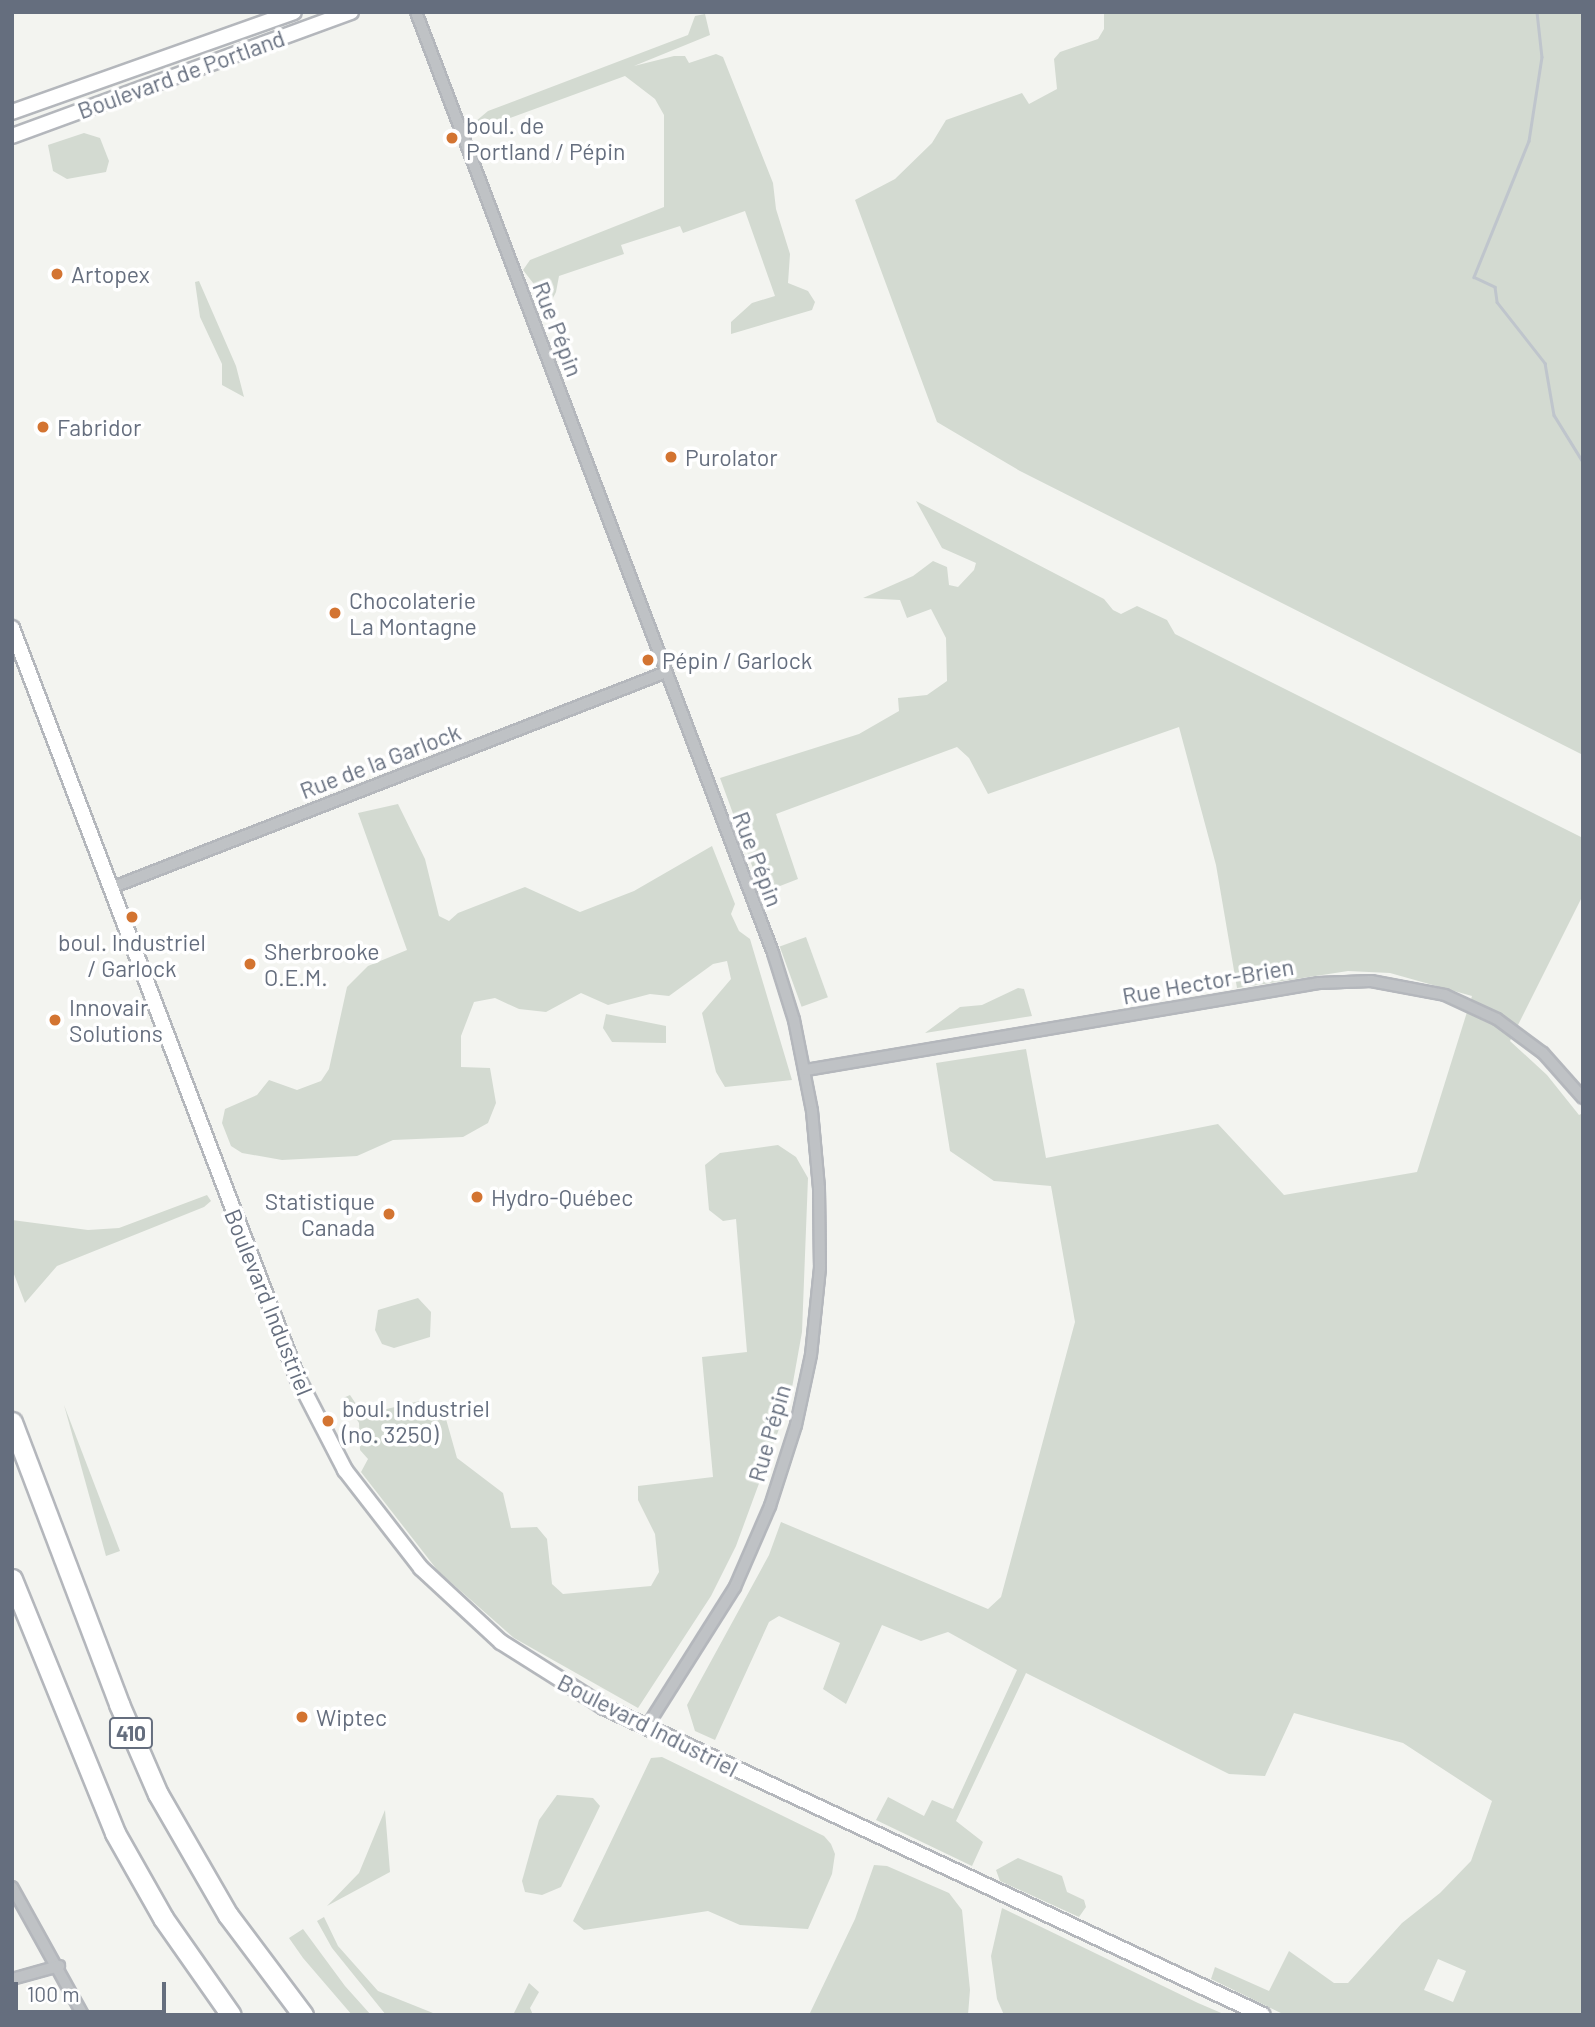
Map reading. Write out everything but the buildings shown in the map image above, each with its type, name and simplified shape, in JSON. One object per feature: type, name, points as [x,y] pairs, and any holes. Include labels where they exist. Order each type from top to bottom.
[{"type":"highway","name":"410","points":[[12,1422],[119,1704],[164,1807],[224,1910],[303,2015]]},
{"type":"highway","name":"410","points":[[12,1579],[109,1821],[163,1918],[231,2015]]},
{"type":"street","name":"Boulevard de Portland","points":[[12,112],[294,12]]},
{"type":"street","name":"Boulevard de Portland","points":[[12,136],[351,12]]},
{"type":"street","name":"Rue Pépin","points":[[416,12],[664,673],[773,953],[806,1070],[817,1158],[821,1247],[811,1355],[800,1411],[749,1558],[706,1638],[646,1728]]},
{"type":"street","name":"Boulevard Industriel","points":[[12,628],[288,1356],[345,1470],[421,1569],[487,1631],[570,1688],[646,1728],[1263,2015]]},
{"type":"street","name":"Rue de la Garlock","points":[[111,888],[664,673]]},
{"type":"street","name":"Rue Hector-Brien","points":[[806,1070],[1320,983],[1371,981],[1444,995],[1497,1019],[1543,1053],[1583,1098]]},
{"type":"street","points":[[12,1887],[59,1966],[83,2015]]},
{"type":"street","points":[[12,1979],[59,1966]]},
{"type":"shaded area","points":[[1104,12],[1583,12],[1583,755],[1020,471],[937,422],[855,200],[895,179],[932,143],[946,120],[1022,93],[1029,104],[1057,89],[1054,59],[1060,52],[1098,39],[1104,29]]},
{"type":"shaded area","points":[[705,14],[710,35],[634,66],[674,56],[685,56],[689,63],[716,54],[723,57],[773,183],[776,209],[790,254],[788,283],[808,291],[815,302],[812,310],[731,334],[731,322],[752,303],[775,296],[745,211],[683,233],[680,226],[621,245],[624,254],[559,276],[556,292],[551,302],[547,301],[523,270],[530,260],[664,207],[664,115],[655,99],[625,76],[472,132],[469,127],[488,111],[688,35],[695,16]]},
{"type":"shaded area","points":[[84,133],[100,138],[109,161],[106,172],[67,179],[53,171],[48,145]]},
{"type":"shaded area","points":[[199,281],[236,366],[244,397],[222,385],[222,364],[200,317],[195,282]]},
{"type":"shaded area","points":[[916,501],[1104,599],[1113,610],[1121,614],[1137,606],[1167,620],[1175,634],[1583,838],[1583,895],[1510,1041],[1547,1075],[1579,1115],[1583,1113],[1583,2015],[1285,2015],[1211,1979],[1215,1967],[1269,1991],[1289,1951],[1334,1983],[1348,1983],[1402,1923],[1440,1893],[1471,1861],[1492,1801],[1403,1743],[1294,1713],[1265,1776],[1229,1774],[1026,1673],[956,1821],[983,1842],[972,1866],[876,1820],[888,1797],[924,1816],[932,1800],[953,1809],[1017,1670],[948,1632],[921,1641],[882,1625],[846,1704],[823,1689],[840,1643],[779,1616],[769,1622],[715,1740],[695,1731],[687,1705],[769,1555],[781,1522],[988,1609],[1001,1597],[1075,1322],[1051,1186],[994,1181],[950,1151],[936,1063],[1026,1049],[1046,1158],[1218,1124],[1284,1195],[1417,1172],[1472,996],[1390,973],[1348,971],[1237,988],[1216,865],[1179,727],[988,794],[969,758],[957,747],[776,814],[798,879],[762,893],[720,778],[859,734],[899,711],[898,698],[927,695],[947,681],[946,638],[931,609],[907,618],[900,600],[863,598],[913,576],[933,561],[947,567],[949,585],[958,587],[974,570],[976,563],[942,548]],"holes":[[[1438,1959],[1466,1971],[1453,2002],[1424,1990]]]},
{"type":"shaded area","points":[[398,804],[425,859],[439,916],[449,921],[458,913],[525,887],[580,912],[634,891],[712,846],[735,904],[731,914],[739,931],[750,939],[792,1080],[725,1087],[716,1072],[702,1013],[731,979],[727,961],[713,964],[669,996],[650,994],[608,1005],[581,993],[546,1012],[519,1009],[495,998],[474,1002],[461,1036],[461,1067],[490,1068],[496,1103],[488,1123],[463,1137],[393,1140],[357,1156],[282,1160],[242,1153],[231,1146],[222,1123],[225,1109],[257,1095],[269,1080],[297,1090],[321,1081],[329,1069],[347,987],[368,966],[407,950],[358,813]]},
{"type":"shaded area","points":[[806,937],[828,997],[802,1007],[780,947]]},
{"type":"shaded area","points":[[1018,988],[1024,989],[1032,1016],[925,1033],[960,1007],[982,1005]]},
{"type":"shaded area","points":[[606,1014],[666,1026],[666,1043],[612,1042],[603,1028]]},
{"type":"shaded area","points":[[778,1145],[796,1157],[808,1178],[802,1332],[790,1399],[736,1546],[711,1596],[638,1708],[514,1638],[438,1571],[361,1472],[368,1459],[360,1450],[359,1423],[343,1398],[350,1395],[360,1410],[370,1413],[424,1400],[433,1403],[446,1419],[457,1458],[503,1493],[511,1528],[537,1527],[547,1539],[552,1584],[563,1594],[651,1586],[659,1572],[655,1534],[638,1500],[638,1486],[713,1477],[702,1357],[747,1352],[736,1219],[723,1221],[709,1210],[705,1165],[720,1153]]},
{"type":"shaded area","points":[[207,1195],[211,1201],[204,1207],[57,1266],[25,1303],[12,1269],[12,1220],[88,1230],[119,1228]]},
{"type":"shaded area","points":[[418,1298],[431,1312],[430,1337],[394,1348],[382,1344],[375,1330],[378,1310]]},
{"type":"shaded area","points":[[64,1405],[120,1551],[106,1556]]},
{"type":"shaded area","points":[[662,1757],[824,1836],[831,1844],[835,1854],[832,1874],[808,1929],[740,1925],[708,1911],[584,1930],[573,1921],[651,1758]]},
{"type":"shaded area","points":[[557,1795],[593,1798],[600,1806],[561,1887],[542,1895],[525,1892],[522,1881],[539,1820]]},
{"type":"shaded area","points":[[385,1810],[390,1872],[327,1906],[359,1873]]},
{"type":"shaded area","points":[[1018,1858],[1062,1876],[1067,1892],[1084,1900],[1086,1907],[1079,1917],[1000,1881],[996,1870]]},
{"type":"shaded area","points":[[874,1865],[887,1866],[949,1893],[962,1910],[970,1990],[968,2015],[809,2015],[855,1919]]},
{"type":"shaded area","points":[[1002,1908],[1226,2015],[1004,2015],[997,1999],[991,1956]]},
{"type":"shaded area","points":[[324,1917],[338,1946],[378,1991],[438,2015],[386,2015],[332,1948],[317,1921]]},
{"type":"shaded area","points":[[303,1929],[345,1986],[371,2015],[352,2015],[303,1958],[289,1938]]},
{"type":"shaded area","points":[[529,1983],[539,1992],[530,2008],[533,2015],[513,2015]]},
{"type":"waterway","points":[[1537,12],[1542,57],[1529,141],[1474,277],[1495,287],[1497,302],[1545,363],[1554,415],[1583,462]]},
{"type":"place","name":"boul. de Portland / Pépin","points":[[452,138]]},
{"type":"place","name":"Artopex","points":[[57,274]]},
{"type":"place","name":"Fabridor","points":[[43,427]]},
{"type":"place","name":"Purolator","points":[[671,457]]},
{"type":"place","name":"Chocolaterie La Montagne","points":[[335,613]]},
{"type":"place","name":"Pépin / Garlock","points":[[648,660]]},
{"type":"place","name":"boul. Industriel / Garlock","points":[[132,917]]},
{"type":"place","name":"Sherbrooke O.E.M.","points":[[250,964]]},
{"type":"place","name":"Innovair Solutions","points":[[55,1020]]},
{"type":"place","name":"Hydro-Québec","points":[[477,1197]]},
{"type":"place","name":"Statistique Canada","points":[[389,1214]]},
{"type":"place","name":"boul. Industriel (no. 3250)","points":[[328,1421]]},
{"type":"place","name":"Wiptec","points":[[302,1717]]}]
